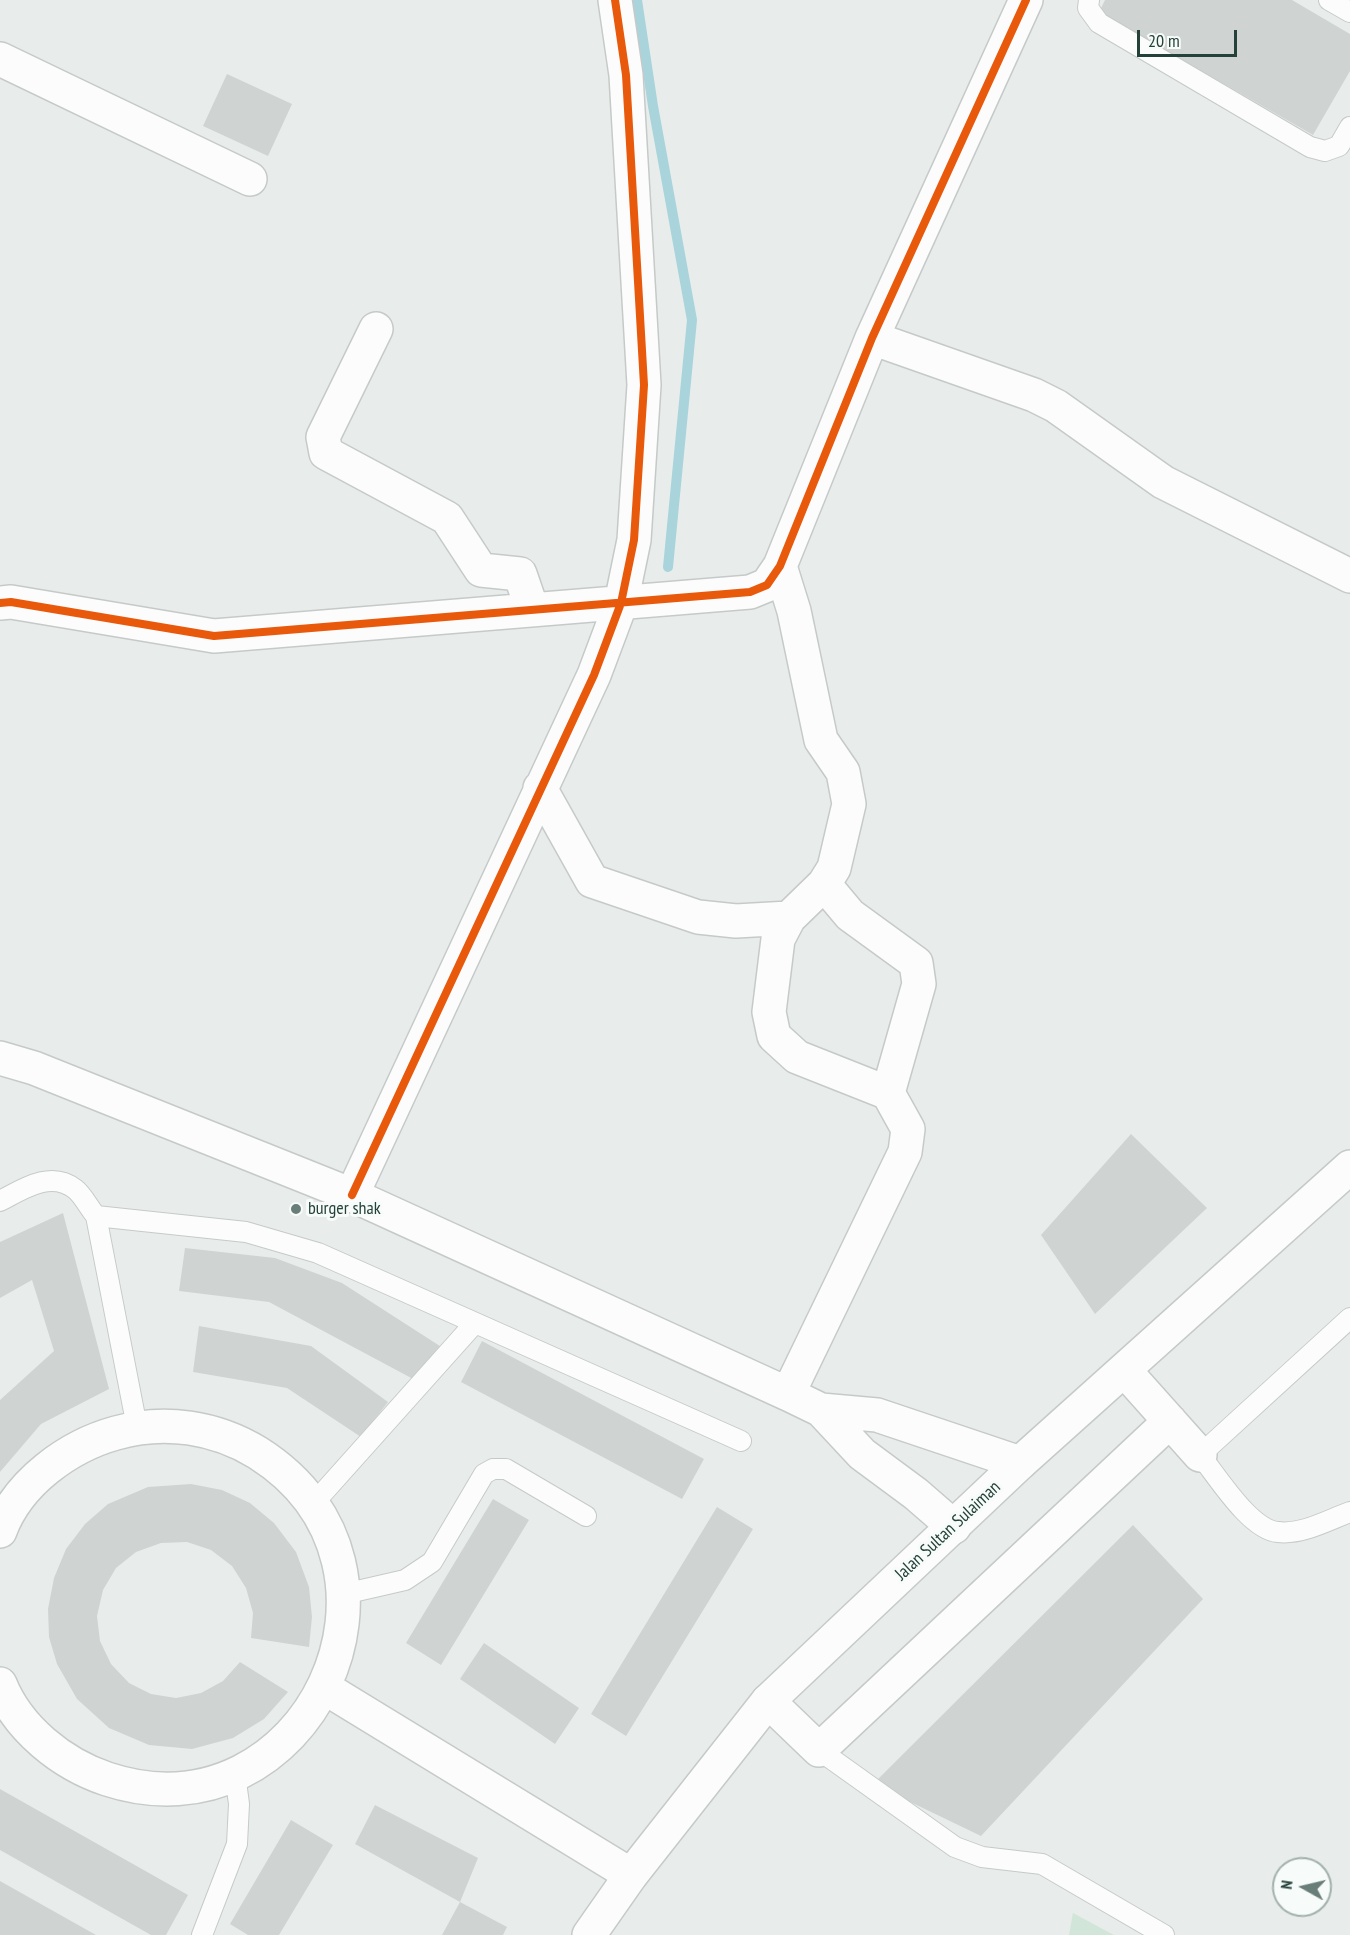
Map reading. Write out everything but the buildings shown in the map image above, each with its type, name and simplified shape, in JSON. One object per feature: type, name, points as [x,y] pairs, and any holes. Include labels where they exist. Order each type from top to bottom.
[{"type":"street","points":[[352,1195],[594,675],[621,603],[634,540],[644,385],[626,75],[615,0]]},
{"type":"street","points":[[0,603],[22,603],[214,636],[750,592],[767,585],[780,566],[872,338],[1026,0]]},
{"type":"street","points":[[0,59],[250,179]]},
{"type":"street","points":[[376,329],[323,437],[326,453],[447,518],[481,570],[520,574],[532,609]]},
{"type":"street","points":[[872,338],[1042,399],[1056,406],[1163,482],[1350,576]]},
{"type":"street","points":[[780,566],[794,611],[821,740],[843,772],[849,804],[834,868],[824,884],[789,918],[778,939],[769,1012],[774,1036],[797,1057],[888,1093],[908,1129],[905,1152],[788,1394]]},
{"type":"street","points":[[540,788],[592,881],[698,917],[736,921],[789,918]]},
{"type":"street","points":[[824,884],[850,915],[916,963],[919,984],[888,1093]]},
{"type":"street","points":[[0,1058],[33,1068],[352,1195],[788,1394],[820,1410],[862,1454],[916,1494],[954,1527]]},
{"type":"street","name":"Jalan Sultan Sulaiman","points":[[592,1934],[631,1875],[768,1701],[1020,1462],[1125,1371],[1350,1167]]},
{"type":"street","points":[[1125,1371],[1200,1455]]},
{"type":"street","points":[[820,1410],[877,1415],[1020,1462]]},
{"type":"street","points":[[768,1701],[819,1750],[1170,1421]]},
{"type":"street","points":[[0,1531],[26,1489],[57,1460],[95,1439],[137,1427],[187,1427],[236,1440],[279,1467],[313,1504],[329,1532],[339,1563],[344,1594],[341,1642],[325,1688],[302,1724],[271,1753],[235,1774],[199,1786],[161,1789],[124,1785],[89,1773],[14,1732],[0,1684]]},
{"type":"street","points":[[325,1688],[631,1875]]},
{"type":"lane","points":[[1089,0],[1088,9],[1100,22],[1310,147],[1325,151],[1339,147],[1350,127]]},
{"type":"lane","points":[[1329,0],[1350,12]]},
{"type":"lane","points":[[0,1201],[37,1182],[58,1182],[75,1189],[96,1216],[137,1427]]},
{"type":"lane","points":[[96,1216],[257,1235],[318,1253],[741,1441]]},
{"type":"lane","points":[[1350,1318],[1200,1455],[1255,1523],[1278,1533],[1303,1529],[1350,1512]]},
{"type":"lane","points":[[313,1504],[474,1324]]},
{"type":"lane","points":[[344,1594],[405,1580],[432,1562],[484,1474],[493,1469],[506,1469],[586,1516]]},
{"type":"lane","points":[[819,1750],[955,1847],[982,1857],[1042,1864],[1164,1935]]},
{"type":"lane","points":[[202,1935],[237,1844],[239,1804],[235,1774]]},
{"type":"green space","points":[[1073,1913],[1114,1935],[1069,1935]]},
{"type":"waterway","points":[[637,0],[653,106],[692,320],[668,567]]},
{"type":"cycle path","points":[[352,1195],[594,675],[621,603],[634,540],[644,385],[626,75],[615,0]]},
{"type":"cycle path","points":[[0,603],[11,602],[214,636],[750,592],[767,585],[780,566],[872,338],[1026,0]]},
{"type":"place","name":"burger shak","points":[[296,1209]]}]
